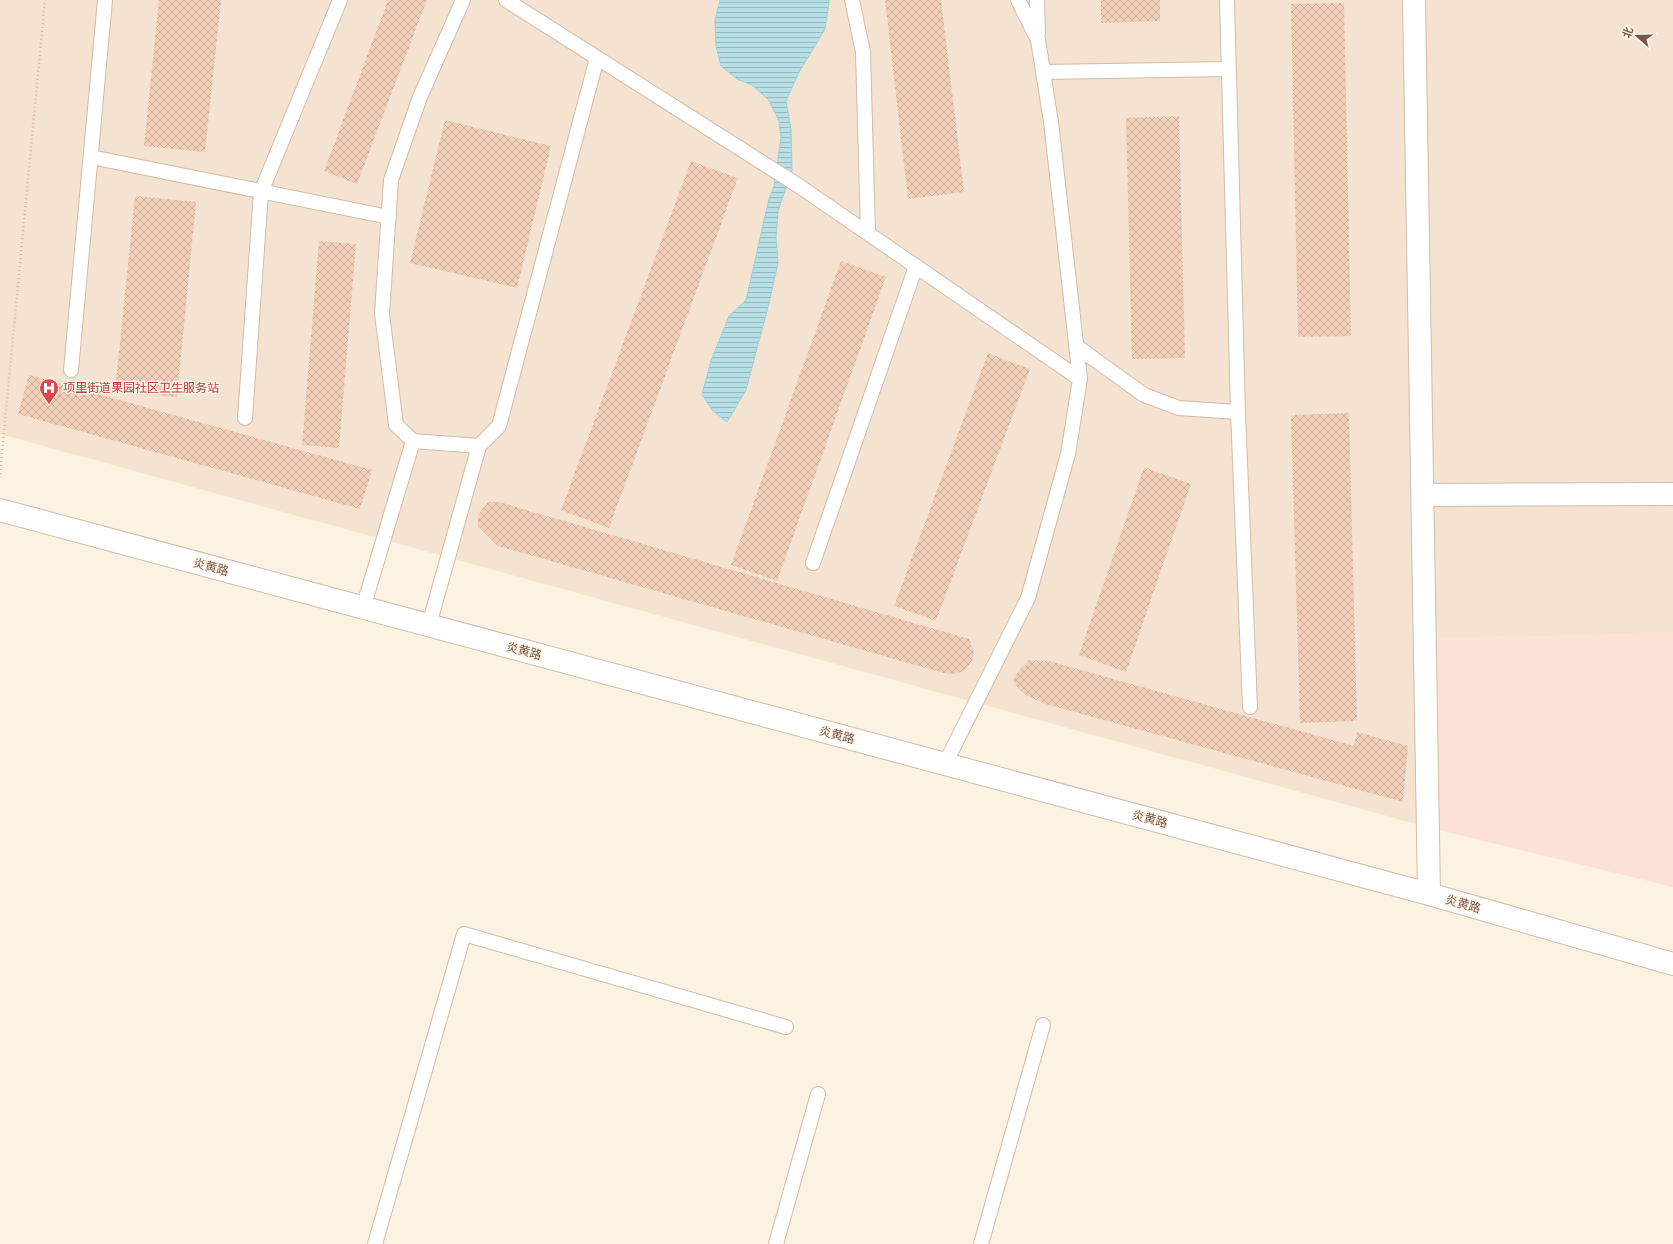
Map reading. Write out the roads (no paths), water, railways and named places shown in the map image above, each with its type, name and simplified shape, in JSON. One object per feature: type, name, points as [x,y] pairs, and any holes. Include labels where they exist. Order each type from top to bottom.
[{"type":"street","points":[[1414,0],[1429,894]]},
{"type":"street","points":[[1423,495],[1673,494]]},
{"type":"street","name":"炎黄路","points":[[0,510],[1429,894],[1673,964]]},
{"type":"lane","points":[[71,370],[105,0]]},
{"type":"lane","points":[[245,418],[261,192],[340,0]]},
{"type":"lane","points":[[463,0],[420,96],[391,180],[382,314],[396,425],[413,441],[479,446]]},
{"type":"lane","points":[[506,0],[799,186],[1080,379]]},
{"type":"lane","points":[[852,0],[863,52],[868,233]]},
{"type":"lane","points":[[1018,0],[1038,40]]},
{"type":"lane","points":[[945,764],[1028,598],[1068,454],[1080,379],[1051,122],[1038,40],[1037,0]]},
{"type":"lane","points":[[1227,0],[1238,412],[1250,707]]},
{"type":"lane","points":[[429,626],[479,446],[500,426],[597,58]]},
{"type":"lane","points":[[1043,72],[1229,69]]},
{"type":"lane","points":[[90,157],[389,218]]},
{"type":"lane","points":[[813,563],[916,266]]},
{"type":"lane","points":[[1076,346],[1144,395],[1179,408],[1238,412]]},
{"type":"lane","points":[[363,608],[413,441]]},
{"type":"lane","points":[[375,1244],[464,934],[786,1027]]},
{"type":"lane","points":[[981,1244],[1043,1025]]},
{"type":"lane","points":[[776,1244],[818,1094]]},
{"type":"water","points":[[720,0],[829,0],[825,29],[798,74],[786,101],[791,129],[792,170],[778,211],[776,237],[778,263],[746,390],[727,422],[712,410],[702,394],[711,361],[729,316],[746,300],[769,199],[774,186],[781,138],[779,121],[769,100],[752,85],[737,79],[721,66],[716,46],[715,20]]},
{"type":"place","name":"项里街道果园社区卫生服务站","points":[[49,405]]}]
